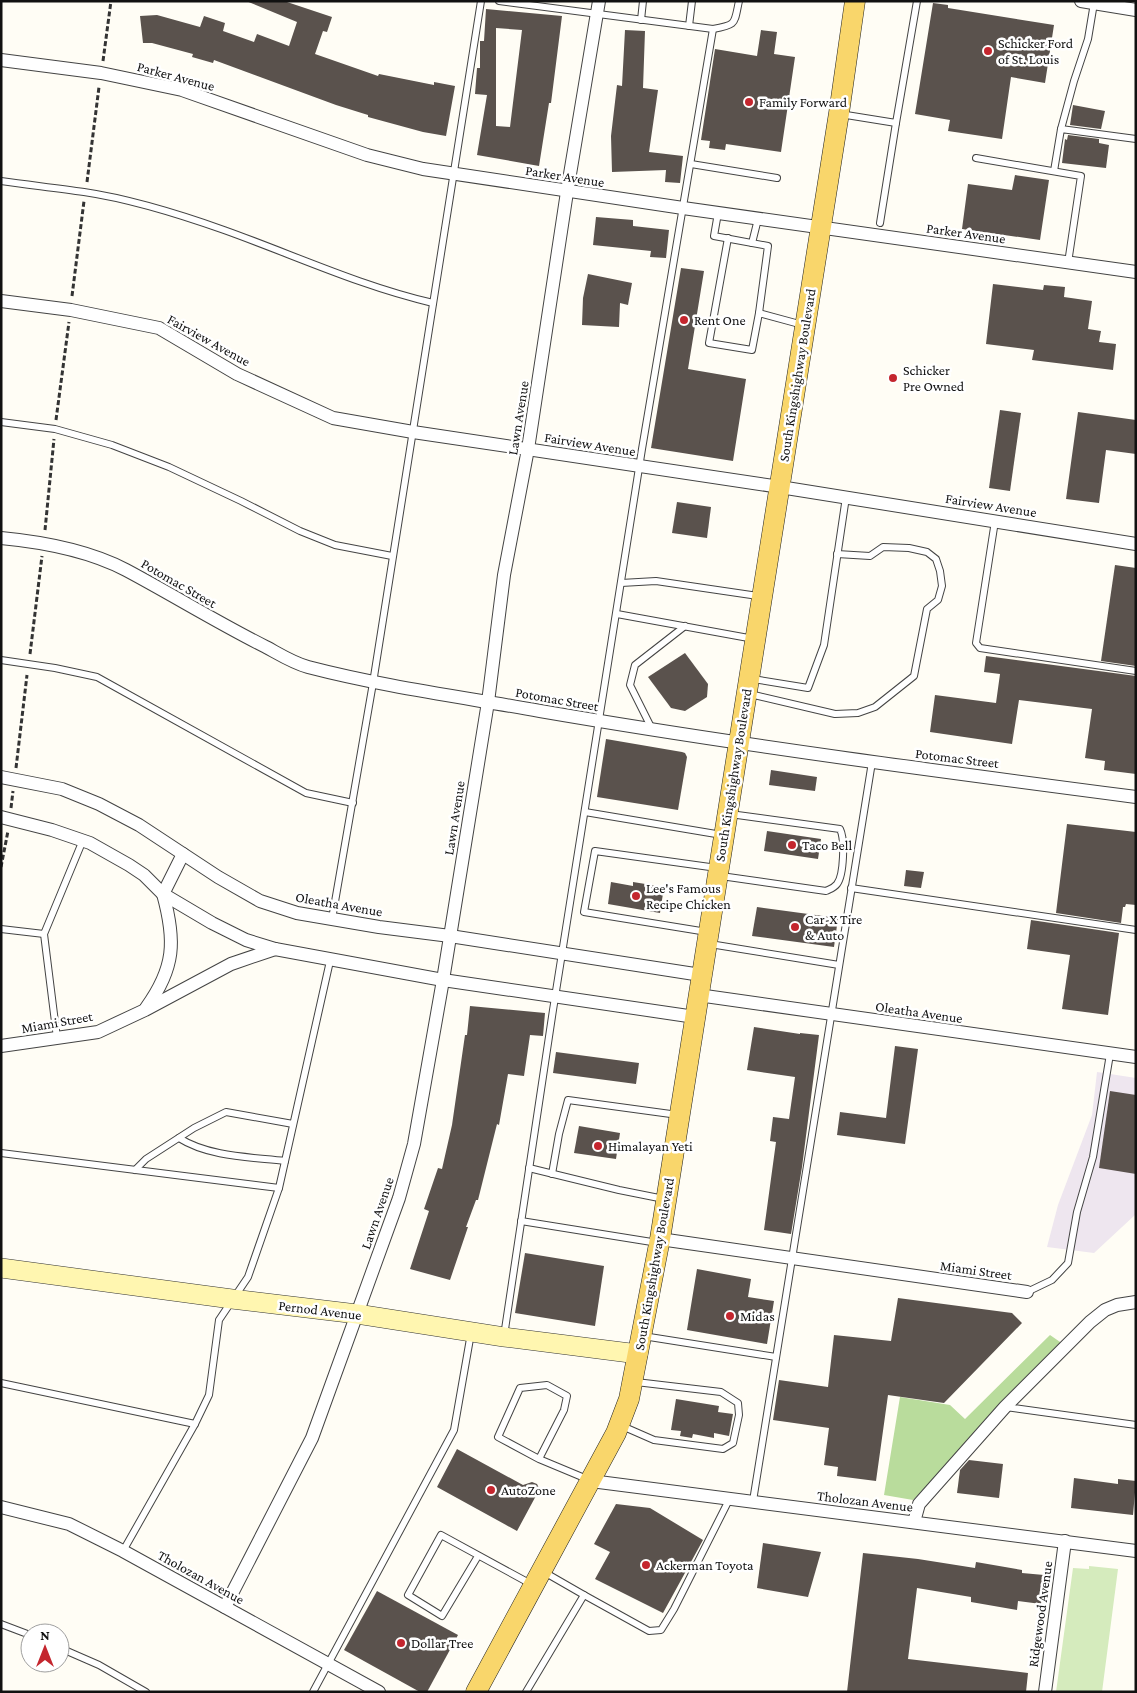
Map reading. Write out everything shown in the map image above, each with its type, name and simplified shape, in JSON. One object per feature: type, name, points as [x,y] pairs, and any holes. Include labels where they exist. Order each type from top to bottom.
[{"type":"main road","name":"South Kingshighway Boulevard","points":[[476,1692],[591,1480],[619,1424],[628,1400],[660,1241],[839,114],[855,1]]},
{"type":"street","name":"Lawn Avenue","points":[[225,1607],[312,1438],[399,1198],[414,1144],[443,980],[488,702],[504,575],[528,449],[598,1]]},
{"type":"street","points":[[1081,1],[1136,10]]},
{"type":"street","name":"Parker Avenue","points":[[1,60],[101,73],[182,90],[367,156],[423,169],[567,192],[1136,272]]},
{"type":"street","name":"Fairview Avenue","points":[[1,301],[70,310],[159,328],[237,374],[333,418],[1136,544]]},
{"type":"street","name":"Potomac Street","points":[[1,538],[40,542],[94,557],[124,569],[235,632],[303,666],[373,683],[600,721],[872,762],[1136,797]]},
{"type":"street","name":"Oleatha Avenue","points":[[1,777],[62,789],[92,801],[139,825],[218,877],[260,901],[297,913],[562,952],[701,975]]},
{"type":"street","points":[[1,817],[83,840],[129,865],[163,894],[212,924],[246,940],[274,950],[443,980],[695,1017]]},
{"type":"street","points":[[145,1010],[158,992],[167,974],[172,940],[171,922],[163,894],[183,854]]},
{"type":"street","name":"Miami Street","points":[[1,1046],[98,1032],[145,1010],[231,964],[274,950]]},
{"type":"street","name":"Oleatha Avenue","points":[[698,995],[1136,1057]]},
{"type":"street","name":"Miami Street","points":[[660,1241],[1027,1292]]},
{"type":"street","name":"Pernod Avenue","points":[[1,1268],[358,1314],[504,1337],[640,1345]]},
{"type":"street","points":[[914,1522],[919,1504],[1005,1407],[1090,1322],[1105,1310],[1116,1305],[1136,1302]]},
{"type":"street","name":"Tholozan Avenue","points":[[591,1480],[1136,1551]]},
{"type":"street","name":"Tholozan Avenue","points":[[1,1507],[69,1524],[124,1551],[379,1692]]},
{"type":"street","name":"Ridgewood Avenue","points":[[1044,1692],[1065,1541]]},
{"type":"lane","points":[[332,919],[373,683],[481,1]]},
{"type":"lane","points":[[500,1],[713,29],[730,26],[734,22],[739,1]]},
{"type":"lane","points":[[641,20],[643,1]]},
{"type":"lane","points":[[689,26],[692,1]]},
{"type":"lane","points":[[880,223],[917,1]]},
{"type":"lane","points":[[1054,171],[1061,130],[1074,81],[1088,40],[1094,3]]},
{"type":"lane","points":[[504,1337],[562,952],[713,29]]},
{"type":"lane","points":[[839,114],[896,123]]},
{"type":"lane","points":[[1061,130],[1136,139]]},
{"type":"lane","points":[[976,158],[1081,176],[1068,262]]},
{"type":"lane","points":[[691,164],[777,178]]},
{"type":"lane","points":[[1,182],[85,192],[132,202],[224,230],[366,284],[399,295],[433,303]]},
{"type":"lane","points":[[718,213],[714,236],[728,238],[768,246],[752,350],[709,343],[728,238]]},
{"type":"lane","points":[[752,243],[758,219]]},
{"type":"lane","points":[[759,313],[805,326]]},
{"type":"lane","points":[[1,422],[55,429],[112,445],[169,468],[300,531],[334,545],[392,556]]},
{"type":"lane","points":[[748,686],[808,688],[824,645],[846,497]]},
{"type":"lane","points":[[995,521],[976,643],[980,648],[1136,671]]},
{"type":"lane","points":[[748,686],[835,714],[858,713],[875,707],[914,676],[927,609],[938,600],[942,586],[936,559],[927,552],[909,548],[883,548],[870,556],[837,554]]},
{"type":"lane","points":[[622,583],[656,580],[762,597]]},
{"type":"lane","points":[[617,614],[755,639]]},
{"type":"lane","points":[[652,729],[630,685],[635,665],[685,626]]},
{"type":"lane","points":[[1,660],[55,668],[97,677],[306,792],[353,803]]},
{"type":"lane","points":[[753,1501],[872,762]]},
{"type":"lane","points":[[585,812],[724,835]]},
{"type":"lane","points":[[727,813],[840,829],[844,843],[838,883],[826,891],[650,858],[595,850],[584,912],[641,921],[707,938],[839,966]]},
{"type":"lane","points":[[57,1038],[44,934],[83,840]]},
{"type":"lane","points":[[852,888],[1136,930]]},
{"type":"lane","points":[[1,929],[44,934]]},
{"type":"lane","points":[[124,1551],[195,1424],[209,1395],[219,1320],[248,1277],[279,1188],[330,961]]},
{"type":"lane","name":"Miami Street","points":[[1027,1292],[1052,1280],[1068,1263],[1077,1212],[1093,1157],[1110,1054]]},
{"type":"lane","points":[[552,1174],[559,1134],[568,1100],[679,1116]]},
{"type":"lane","points":[[135,1170],[146,1159],[194,1128],[226,1112],[294,1124]]},
{"type":"lane","points":[[179,1138],[189,1144],[228,1155],[285,1161]]},
{"type":"lane","points":[[1,1153],[279,1188]]},
{"type":"lane","points":[[529,1168],[619,1190],[666,1199]]},
{"type":"lane","points":[[521,1221],[660,1241]]},
{"type":"lane","points":[[313,1692],[454,1430],[471,1332]]},
{"type":"lane","points":[[640,1345],[776,1357]]},
{"type":"lane","points":[[619,1424],[654,1440],[722,1448],[732,1443],[739,1415],[738,1403],[721,1392],[632,1381]]},
{"type":"lane","points":[[1,1383],[195,1424]]},
{"type":"lane","points":[[539,1458],[564,1410],[567,1396],[547,1385],[520,1388],[498,1437],[539,1458],[591,1480]]},
{"type":"lane","points":[[1005,1407],[1136,1425]]},
{"type":"lane","points":[[478,1556],[442,1616],[408,1596],[441,1535],[478,1556],[584,1595],[649,1631],[661,1630],[674,1609],[730,1498]]},
{"type":"lane","points":[[526,1692],[584,1595]]},
{"type":"lane","points":[[1,1624],[20,1631]]},
{"type":"lane","points":[[70,1652],[99,1665],[146,1692]]},
{"type":"shaded area","points":[[1097,1072],[1136,1078],[1136,1214],[1094,1253],[1047,1247],[1058,1205],[1092,1115]]},
{"type":"green space","points":[[1050,1335],[1063,1344],[913,1500],[884,1495],[900,1397],[950,1405],[965,1419]]},
{"type":"green space","points":[[1089,1566],[1118,1569],[1102,1692],[1056,1692],[1073,1568],[1089,1569]]},
{"type":"building","points":[[246,1],[284,1],[332,17],[327,32],[323,31],[315,54],[378,76],[379,74],[434,85],[434,82],[455,86],[446,136],[423,132],[368,117],[368,115],[214,60],[213,63],[192,57],[193,54],[152,43],[143,43],[140,16],[157,15],[200,27],[204,16],[225,23],[223,31],[254,42],[257,34],[289,46],[297,22]]},
{"type":"building","name":"Schicker Ford of St. Louis","points":[[933,3],[948,5],[948,8],[1054,25],[1045,83],[1011,77],[1002,139],[948,131],[950,120],[915,114]]},
{"type":"building","points":[[486,9],[562,16],[551,103],[549,103],[539,166],[477,155],[487,95],[475,94],[477,68],[480,68],[480,41],[484,41]],"holes":[[[496,28],[522,30],[510,127],[496,126]]]},
{"type":"building","points":[[625,30],[645,31],[643,88],[658,90],[649,152],[683,156],[680,183],[665,182],[666,170],[612,172],[611,136],[617,85],[622,86]]},
{"type":"building","points":[[761,30],[777,32],[774,54],[795,57],[781,152],[726,144],[725,150],[709,148],[710,141],[701,140],[715,49],[757,56]]},
{"type":"building","points":[[1073,105],[1105,111],[1101,129],[1070,125]]},
{"type":"building","points":[[1068,135],[1099,139],[1099,143],[1109,145],[1106,168],[1062,163],[1065,139],[1067,140]]},
{"type":"building","points":[[1015,175],[1049,180],[1040,240],[962,229],[968,184],[1012,190]]},
{"type":"building","points":[[596,217],[633,220],[633,226],[669,230],[666,258],[650,257],[651,251],[593,245]]},
{"type":"building","name":"Rent One","points":[[681,268],[704,271],[688,369],[746,379],[733,461],[651,448]]},
{"type":"building","points":[[588,274],[632,283],[628,305],[620,303],[619,327],[582,325],[583,298]]},
{"type":"building","points":[[993,284],[1043,290],[1044,285],[1065,287],[1064,297],[1092,301],[1088,329],[1101,331],[1099,342],[1116,344],[1113,370],[1032,360],[1034,350],[986,344]]},
{"type":"building","points":[[1000,410],[1021,413],[1010,491],[989,488]]},
{"type":"building","points":[[1078,412],[1136,420],[1136,454],[1106,450],[1099,503],[1066,499]]},
{"type":"building","points":[[677,502],[711,507],[707,538],[672,533]]},
{"type":"building","points":[[1115,565],[1136,568],[1136,666],[1101,661]]},
{"type":"building","points":[[685,653],[708,684],[707,697],[685,711],[671,708],[648,677]]},
{"type":"building","points":[[986,656],[1136,676],[1136,774],[1104,770],[1105,761],[1085,758],[1092,709],[1019,700],[1012,744],[930,732],[935,695],[996,703],[1000,674],[984,672]]},
{"type":"building","points":[[606,739],[685,753],[687,757],[678,810],[597,797]]},
{"type":"building","points":[[771,770],[817,777],[815,791],[769,785]]},
{"type":"building","points":[[1067,824],[1136,832],[1136,905],[1126,904],[1123,907],[1121,923],[1056,913]]},
{"type":"building","name":"Taco Bell","points":[[767,831],[821,839],[818,859],[764,851]]},
{"type":"building","points":[[906,870],[924,872],[921,888],[904,886]]},
{"type":"building","name":"Lee's Famous Recipe Chicken","points":[[611,882],[633,886],[633,882],[664,887],[660,913],[608,904]]},
{"type":"building","name":"Car-X Tire & Auto","points":[[757,907],[838,918],[834,947],[752,936]]},
{"type":"building","points":[[1031,920],[1119,933],[1108,1015],[1062,1009],[1070,955],[1027,949]]},
{"type":"building","points":[[470,1006],[545,1013],[543,1036],[530,1035],[524,1076],[508,1074],[499,1125],[497,1124],[478,1200],[476,1200],[466,1227],[468,1227],[450,1280],[410,1269],[429,1211],[424,1209],[438,1168],[442,1169],[452,1125]]},
{"type":"building","points":[[754,1027],[819,1035],[802,1167],[791,1234],[764,1230],[776,1142],[770,1141],[773,1117],[789,1119],[795,1077],[747,1070]]},
{"type":"building","points":[[895,1046],[918,1049],[905,1144],[837,1135],[840,1112],[886,1118]]},
{"type":"building","points":[[556,1052],[639,1063],[636,1084],[553,1073]]},
{"type":"building","points":[[1110,1091],[1136,1095],[1136,1174],[1099,1168]]},
{"type":"building","name":"Himalayan Yeti","points":[[579,1126],[620,1133],[616,1159],[574,1153]]},
{"type":"building","points":[[525,1253],[604,1266],[595,1326],[515,1313]]},
{"type":"building","name":"Midas","points":[[697,1269],[751,1279],[748,1297],[774,1301],[767,1344],[687,1330]]},
{"type":"building","points":[[898,1298],[1012,1313],[1022,1323],[944,1403],[888,1395],[876,1481],[837,1476],[838,1467],[824,1465],[829,1428],[773,1420],[779,1380],[828,1387],[834,1335],[891,1341]]},
{"type":"building","points":[[676,1399],[719,1406],[718,1412],[733,1414],[729,1436],[714,1433],[714,1438],[693,1434],[692,1438],[680,1436],[681,1431],[671,1430]]},
{"type":"building","name":"AutoZone","points":[[457,1449],[523,1485],[532,1482],[537,1484],[538,1492],[517,1531],[437,1487]]},
{"type":"building","points":[[969,1460],[1003,1464],[999,1498],[957,1493],[960,1470]]},
{"type":"building","points":[[1074,1478],[1118,1484],[1118,1479],[1136,1481],[1133,1515],[1071,1508]]},
{"type":"building","name":"Ackerman Toyota","points":[[616,1504],[650,1508],[703,1540],[663,1613],[595,1579],[610,1552],[594,1544]]},
{"type":"building","points":[[763,1543],[821,1552],[808,1597],[757,1588]]},
{"type":"building","points":[[863,1553],[975,1568],[976,1562],[1022,1570],[1022,1573],[1044,1575],[1041,1604],[1018,1601],[1017,1610],[971,1602],[971,1597],[917,1588],[908,1659],[1028,1673],[1026,1692],[847,1692]]},
{"type":"building","name":"Dollar Tree","points":[[377,1591],[458,1635],[427,1692],[420,1692],[344,1650]]},
{"type":"place","name":"Schicker Ford of St. Louis","points":[[988,51]]},
{"type":"place","name":"Family Forward","points":[[749,102]]},
{"type":"place","name":"Rent One","points":[[684,320]]},
{"type":"place","name":"Schicker Pre Owned","points":[[893,378]]},
{"type":"place","name":"Taco Bell","points":[[792,845]]},
{"type":"place","name":"Lee's Famous Recipe Chicken","points":[[636,896]]},
{"type":"place","name":"Car-X Tire & Auto","points":[[795,927]]},
{"type":"place","name":"Himalayan Yeti","points":[[598,1146]]},
{"type":"place","name":"Midas","points":[[730,1316]]},
{"type":"place","name":"AutoZone","points":[[491,1490]]},
{"type":"place","name":"Ackerman Toyota","points":[[646,1565]]},
{"type":"place","name":"Dollar Tree","points":[[401,1643]]}]
